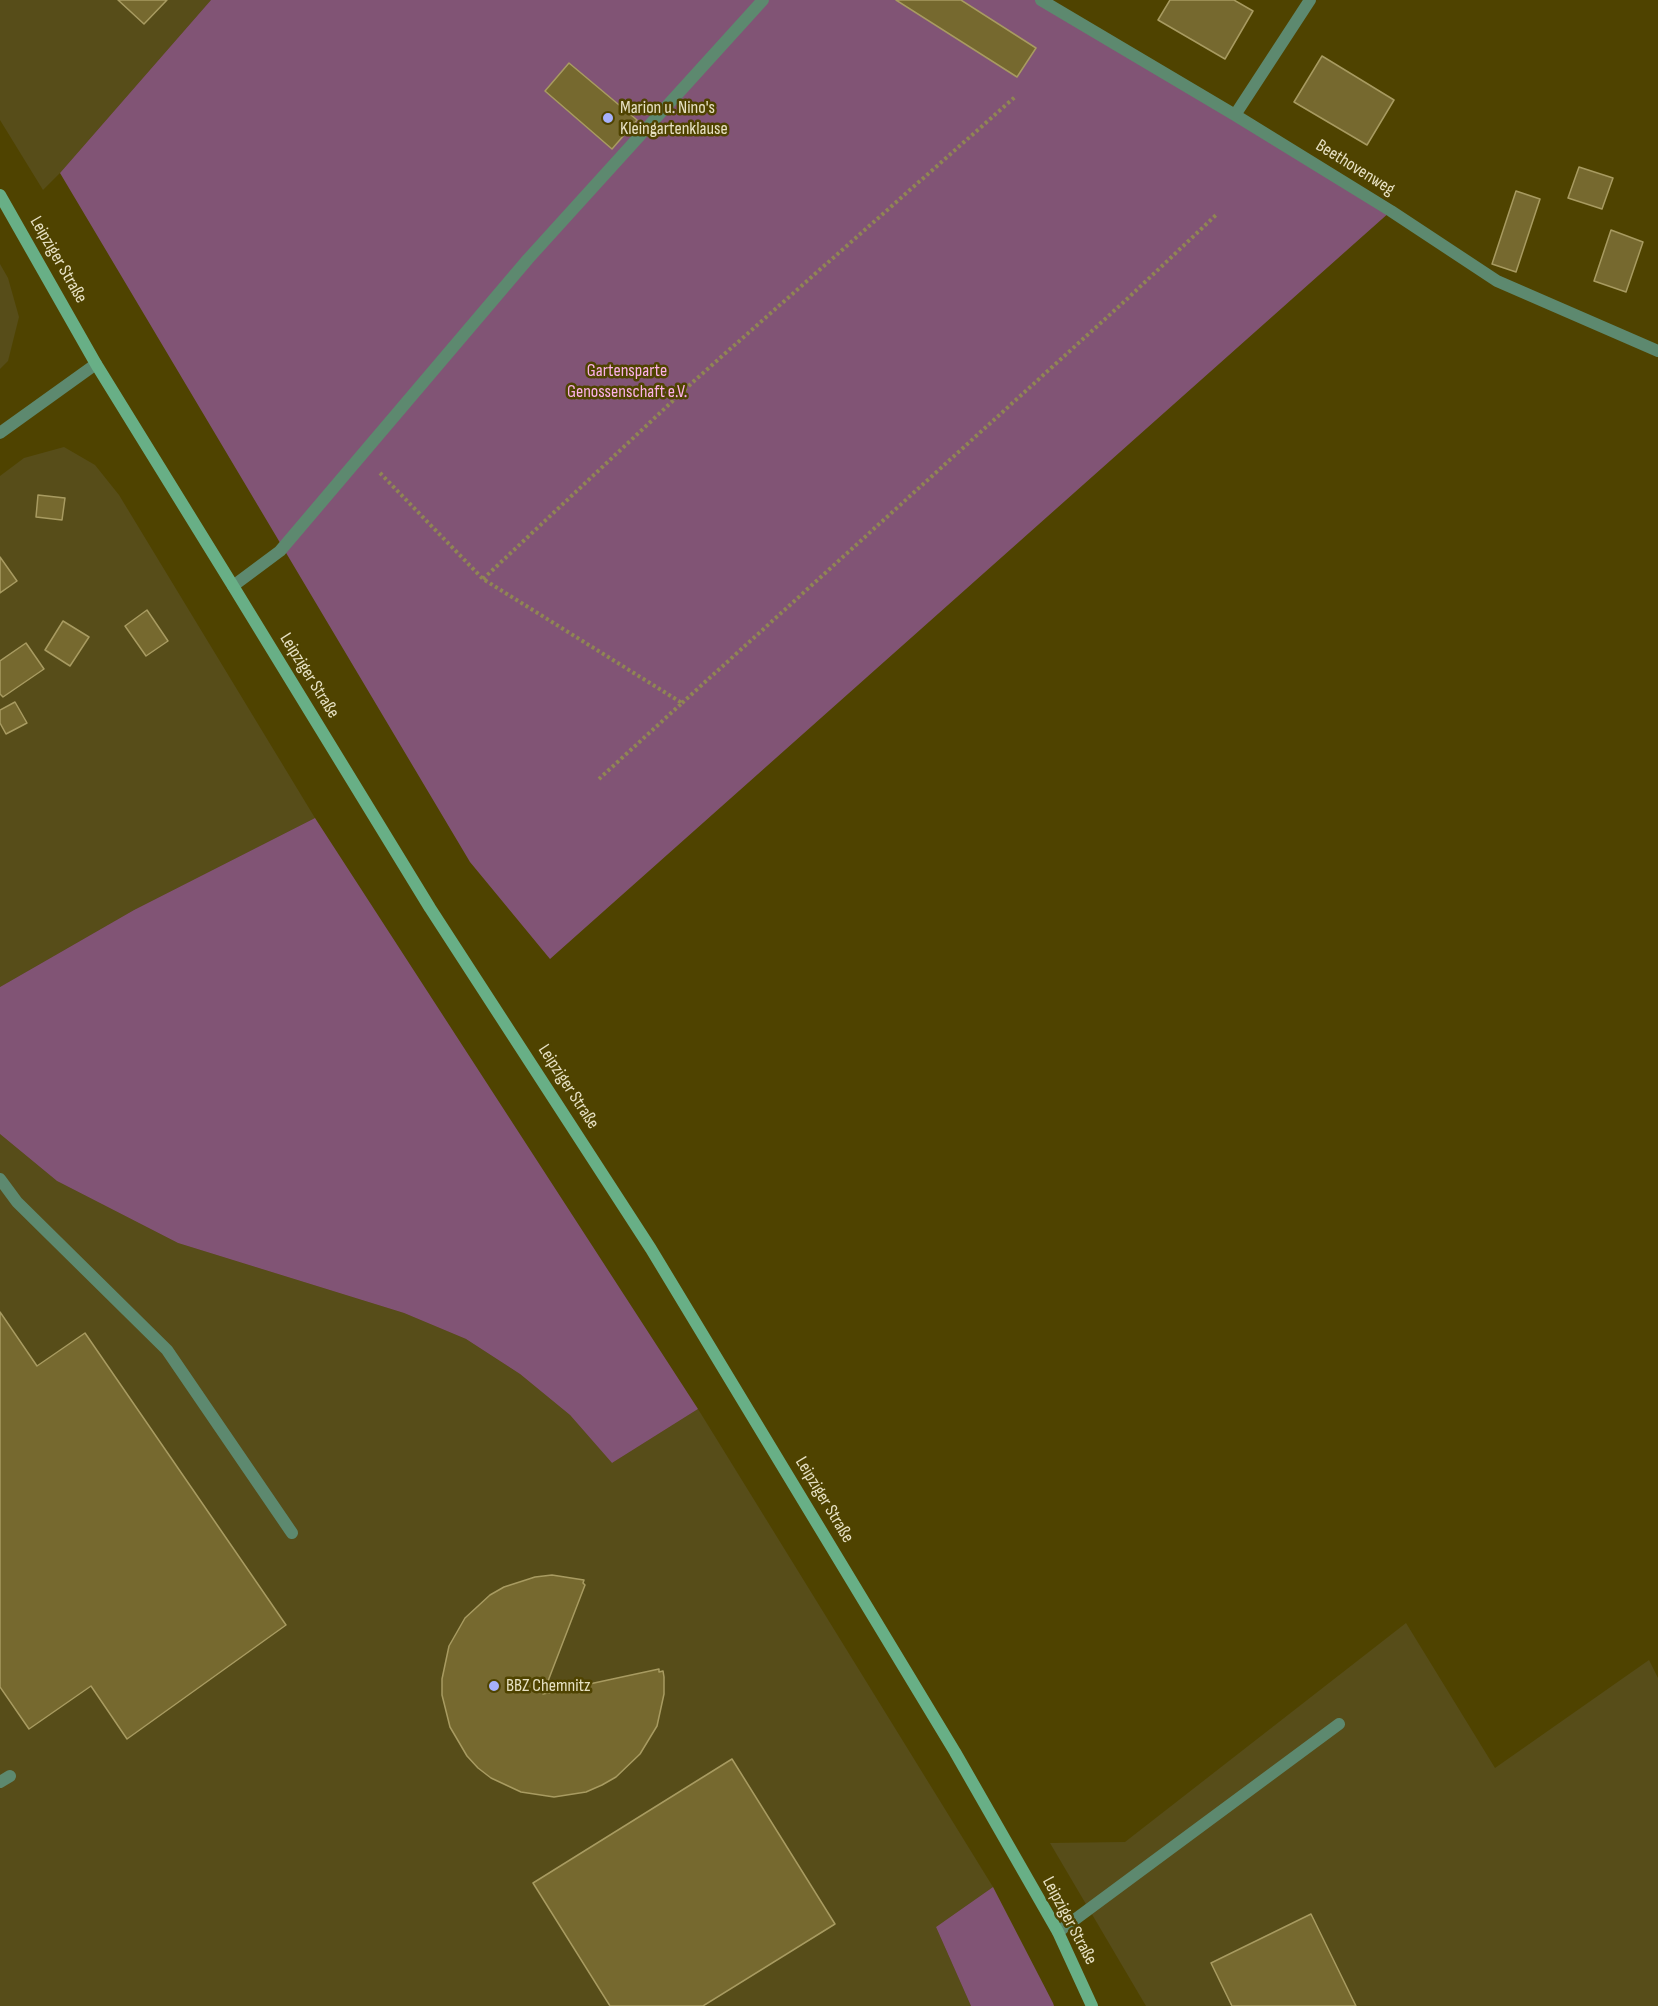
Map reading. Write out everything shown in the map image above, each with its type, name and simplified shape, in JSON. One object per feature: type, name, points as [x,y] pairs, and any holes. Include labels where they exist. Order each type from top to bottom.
[{"type":"main road","name":"Leipziger Straße","points":[[0,195],[96,364],[430,908],[651,1249],[955,1752],[1058,1932],[1092,2006]]},
{"type":"street","points":[[233,586],[280,551],[536,250],[763,0]]},
{"type":"street","name":"Beethovenweg","points":[[1041,0],[1391,211],[1497,281],[1658,351]]},
{"type":"street","points":[[1234,115],[1310,0]]},
{"type":"street","points":[[0,433],[96,364]]},
{"type":"street","points":[[0,1179],[17,1202],[167,1350],[292,1533]]},
{"type":"street","points":[[1058,1932],[1339,1724]]},
{"type":"path","points":[[483,579],[694,381],[1015,97]]},
{"type":"path","points":[[599,779],[1216,215]]},
{"type":"path","points":[[362,455],[483,579],[682,703]]},
{"type":"shaded area","points":[[0,0],[211,0],[43,190],[0,120]]},
{"type":"shaded area","points":[[0,264],[8,278],[19,317],[8,361],[0,369]]},
{"type":"shaded area","points":[[64,447],[95,465],[119,495],[315,818],[134,910],[0,987],[0,476],[24,458]]},
{"type":"shaded area","points":[[0,1134],[57,1181],[178,1243],[404,1313],[466,1339],[520,1374],[570,1415],[612,1463],[698,1409],[993,1887],[936,1927],[971,2006],[0,2006]]},
{"type":"shaded area","points":[[1406,1623],[1495,1768],[1649,1660],[1658,1678],[1658,2006],[1146,2006],[1050,1843],[1125,1842]]},
{"type":"green space","name":"Gartensparte Genossenschaft e.V.","points":[[211,0],[1041,0],[1391,211],[550,959],[470,862],[60,173]]},
{"type":"green space","points":[[315,818],[698,1409],[612,1463],[570,1415],[520,1374],[466,1339],[404,1313],[178,1243],[57,1181],[0,1134],[0,987],[134,910]]},
{"type":"green space","points":[[993,1887],[1054,2006],[971,2006],[936,1927]]},
{"type":"building","points":[[118,0],[167,0],[144,24]]},
{"type":"building","points":[[896,0],[961,0],[1036,48],[1017,77]]},
{"type":"building","points":[[1170,0],[1234,0],[1253,11],[1225,59],[1158,20]]},
{"type":"building","points":[[1322,56],[1394,100],[1367,145],[1294,102]]},
{"type":"building","points":[[569,63],[637,120],[612,149],[545,91]]},
{"type":"building","points":[[1579,167],[1613,178],[1602,209],[1568,198]]},
{"type":"building","points":[[1516,191],[1540,199],[1516,272],[1492,264]]},
{"type":"building","points":[[1611,230],[1643,242],[1626,292],[1594,281]]},
{"type":"building","points":[[38,495],[65,498],[62,520],[36,517]]},
{"type":"building","points":[[0,557],[17,581],[0,593]]},
{"type":"building","points":[[147,610],[168,641],[146,656],[125,626]]},
{"type":"building","points":[[63,621],[89,637],[70,666],[45,650]]},
{"type":"building","points":[[26,643],[44,669],[3,697],[0,694],[0,661]]},
{"type":"building","points":[[15,702],[27,723],[6,734],[0,723],[0,710]]},
{"type":"building","points":[[0,1312],[37,1366],[85,1333],[286,1625],[127,1739],[91,1686],[29,1729],[0,1687]]},
{"type":"building","name":"BBZ Chemnitz","points":[[552,1575],[584,1580],[585,1585],[543,1694],[659,1669],[659,1672],[663,1671],[664,1677],[664,1694],[657,1726],[640,1754],[616,1777],[602,1785],[586,1792],[554,1797],[521,1792],[491,1778],[478,1768],[467,1756],[450,1727],[442,1695],[442,1679],[449,1646],[465,1618],[490,1595],[504,1587],[535,1577]]},
{"type":"building","points":[[732,1759],[835,1924],[703,2006],[610,2006],[533,1883]]},
{"type":"building","points":[[1311,1914],[1356,2006],[1232,2006],[1211,1963]]},
{"type":"place","name":"Marion u. Nino's Kleingartenklause","points":[[608,118]]},
{"type":"place","name":"BBZ Chemnitz","points":[[494,1686]]}]
